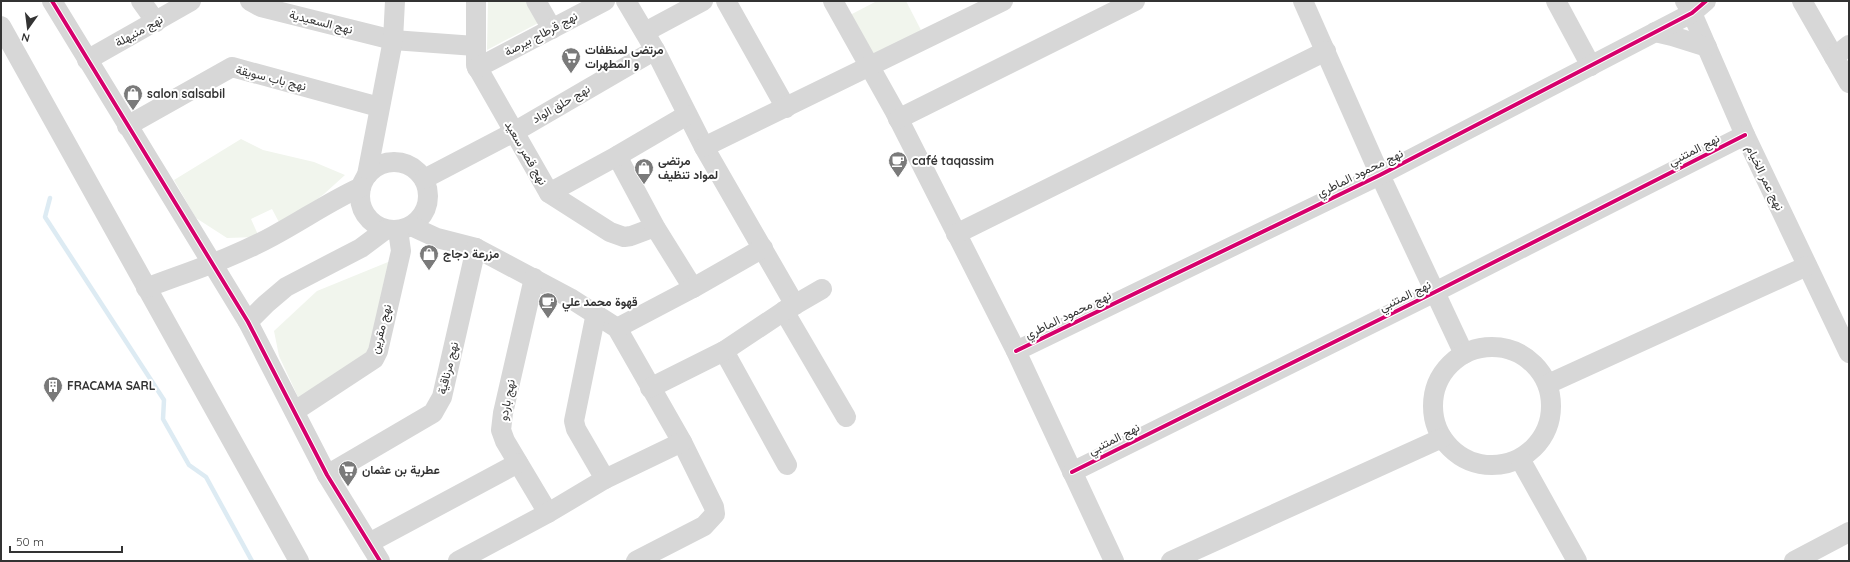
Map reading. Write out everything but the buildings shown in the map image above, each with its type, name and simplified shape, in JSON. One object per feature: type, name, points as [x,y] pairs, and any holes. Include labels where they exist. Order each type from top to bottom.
[{"type":"street","points":[[52,1],[211,264],[248,322],[327,475],[380,561]]},
{"type":"street","points":[[141,1],[156,22]]},
{"type":"street","name":"نهج منيهلة","points":[[87,60],[191,1]]},
{"type":"street","name":"نهج السعيدية","points":[[250,1],[261,7],[393,40],[475,46]]},
{"type":"street","points":[[395,1],[393,40],[360,200],[364,213],[373,224],[476,248],[534,278],[596,313],[616,328],[682,442],[714,507],[715,514],[704,526],[636,561]]},
{"type":"street","name":"نهج قصر سعيد","points":[[476,1],[475,46],[478,68],[549,193],[610,232],[624,236],[631,236],[655,227]]},
{"type":"street","points":[[536,1],[552,29]]},
{"type":"street","name":"نهج قرطاج بيرصة","points":[[478,68],[605,1]]},
{"type":"street","points":[[626,1],[655,50],[704,147],[763,248],[790,308],[846,417]]},
{"type":"street","points":[[645,32],[703,1]]},
{"type":"street","points":[[726,1],[786,108]]},
{"type":"street","points":[[833,1],[898,119],[1016,351],[1114,561]]},
{"type":"street","points":[[704,147],[1003,1]]},
{"type":"street","points":[[898,119],[1135,1]]},
{"type":"street","points":[[1303,1],[1380,175],[1464,354]]},
{"type":"street","points":[[1556,1],[1591,66]]},
{"type":"street","points":[[1802,1],[1842,51],[1849,83]]},
{"type":"street","name":"نهج محمود الماطري","points":[[1016,351],[1380,175],[1655,32],[1694,5]]},
{"type":"street","name":"نهج عمر الخيام","points":[[1694,5],[1707,47],[1745,135],[1849,353]]},
{"type":"street","points":[[1,26],[103,207],[146,288],[299,558]]},
{"type":"street","points":[[1655,32],[1707,47]]},
{"type":"street","name":"نهج حلق الواد","points":[[424,179],[514,132],[655,50]]},
{"type":"street","points":[[956,234],[1326,51]]},
{"type":"street","name":"نهج باب سويقة","points":[[127,126],[232,67],[379,107]]},
{"type":"street","points":[[549,193],[617,156],[687,115]]},
{"type":"street","name":"نهج المتنبي","points":[[1072,472],[1435,292],[1745,135]]},
{"type":"street","points":[[617,156],[655,227],[693,288]]},
{"type":"street","points":[[146,288],[211,264],[274,236],[364,181],[377,166],[390,162],[403,163],[415,169],[424,179],[428,192],[427,206],[422,218],[286,287],[248,322]]},
{"type":"street","name":"نهج مقرين","points":[[295,411],[374,359],[378,351],[401,251],[398,229]]},
{"type":"street","name":"نهج مرناقية","points":[[327,475],[433,413],[442,397],[476,248]]},
{"type":"street","points":[[616,328],[693,288],[763,248]]},
{"type":"street","points":[[1548,384],[1807,266]]},
{"type":"street","name":"نهج باردو","points":[[534,278],[502,424],[502,436],[548,513]]},
{"type":"street","points":[[650,388],[724,351],[822,289]]},
{"type":"street","points":[[596,313],[574,420],[576,430],[605,479]]},
{"type":"street","points":[[1488,347],[1513,351],[1534,364],[1548,384],[1551,400],[1549,423],[1538,444],[1520,459],[1497,465],[1473,462],[1458,455],[1442,438],[1433,415],[1434,391],[1445,370],[1464,354],[1488,347]]},
{"type":"street","points":[[724,351],[787,465]]},
{"type":"street","points":[[1171,561],[1194,556],[1442,438]]},
{"type":"street","points":[[458,561],[548,513],[605,479],[682,442]]},
{"type":"street","points":[[1520,459],[1577,561]]},
{"type":"street","points":[[369,543],[518,463]]},
{"type":"street","points":[[1794,561],[1849,532]]},
{"type":"shaded area","points":[[488,1],[528,1],[540,22],[487,50]]},
{"type":"shaded area","points":[[877,1],[906,1],[923,34],[874,60],[850,15]]},
{"type":"shaded area","points":[[241,139],[263,150],[314,162],[345,175],[324,194],[281,226],[272,209],[251,219],[259,237],[227,238],[196,218],[174,180]]},
{"type":"shaded area","points":[[393,260],[368,355],[299,399],[279,356],[274,331],[317,291]]},
{"type":"waterway","points":[[50,198],[45,217],[164,400],[163,419],[189,465],[206,477],[252,561]]},
{"type":"cycle path","points":[[52,1],[248,322],[327,475],[380,561]]},
{"type":"cycle path","points":[[1016,351],[1380,175],[1692,13],[1706,1]]},
{"type":"cycle path","points":[[1072,472],[1435,292],[1745,135]]},
{"type":"place","name":"مرتضى لمنظفات و المطهرات","points":[[571,74]]},
{"type":"place","name":"salon salsabil","points":[[133,111]]},
{"type":"place","name":"café taqassim","points":[[898,178]]},
{"type":"place","name":"مرتضى لمواد تنظيف","points":[[644,185]]},
{"type":"place","name":"مزرعة دجاج","points":[[429,271]]},
{"type":"place","name":"قهوة محمد علي","points":[[548,319]]},
{"type":"place","name":"FRACAMA SARL","points":[[53,403]]},
{"type":"place","name":"عطرية بن عثمان","points":[[348,487]]}]
